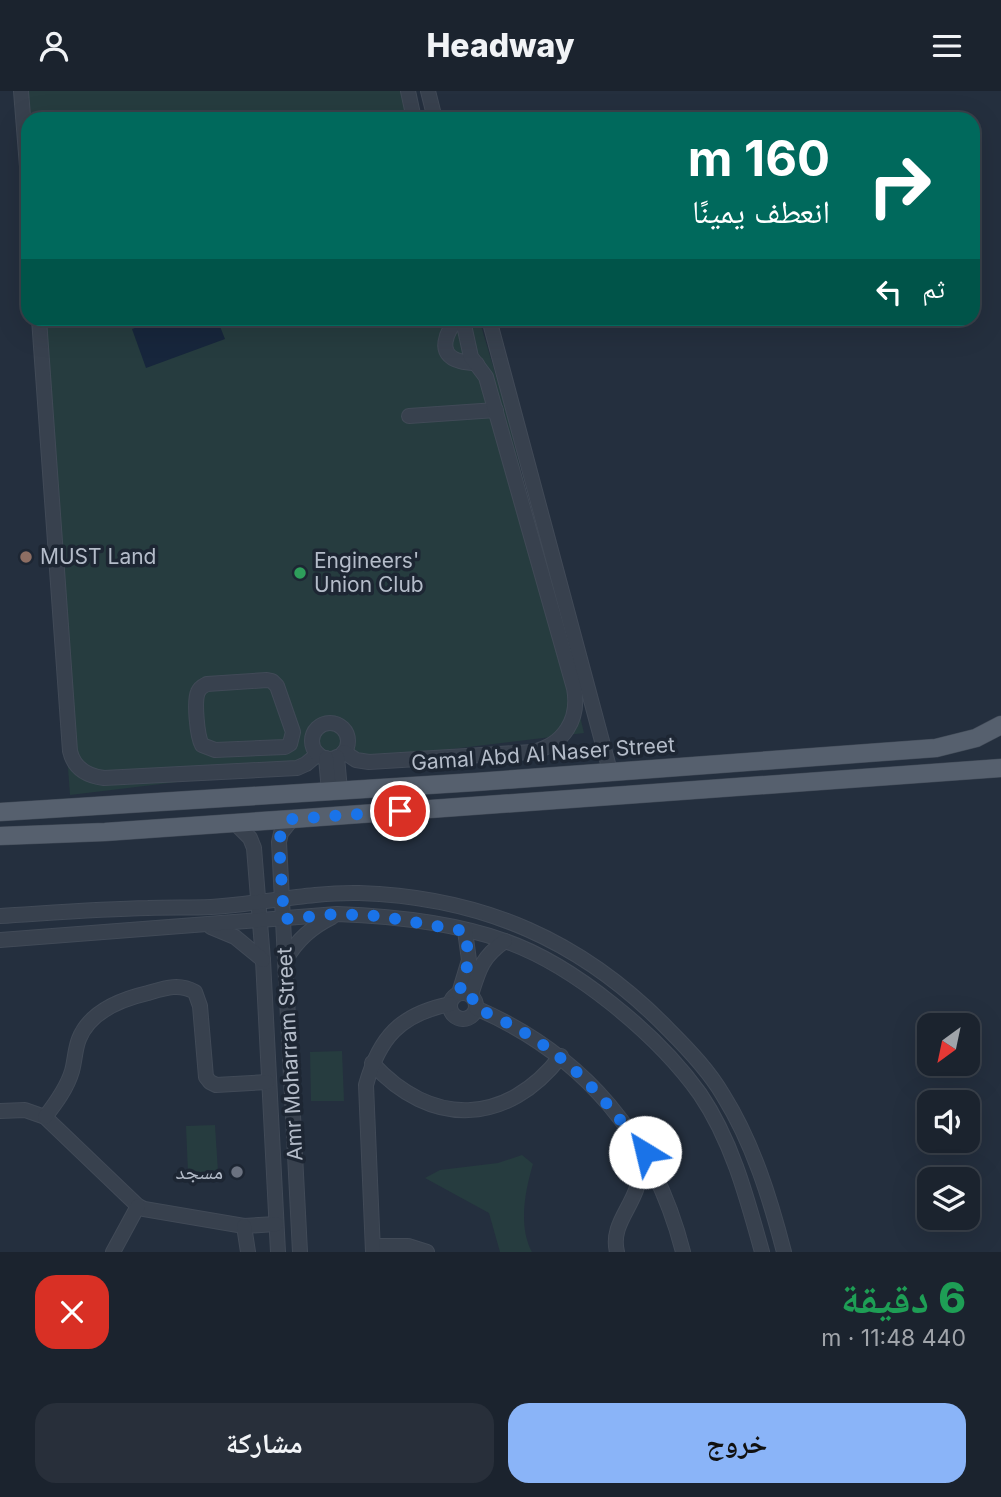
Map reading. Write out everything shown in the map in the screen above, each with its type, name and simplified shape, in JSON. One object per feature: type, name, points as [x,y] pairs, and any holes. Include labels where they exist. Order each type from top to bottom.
[{"type":"main road","name":"Gamal Abd Al Naser Street","points":[[0,812],[476,782],[936,748],[998,731]]},
{"type":"main road","points":[[0,836],[235,823],[1001,768]]},
{"type":"main road","points":[[476,782],[482,790],[481,804]]},
{"type":"street","points":[[21,91],[23,112]]},
{"type":"street","points":[[408,91],[412,112]]},
{"type":"street","points":[[428,91],[433,112]]},
{"type":"street","points":[[40,326],[70,751],[76,764],[85,772],[104,778],[297,768],[331,755],[348,741],[340,726],[328,723],[317,727],[312,744],[331,755],[369,762],[532,752],[542,750],[558,740],[570,725],[576,707],[575,688],[486,377],[471,357],[464,326]]},
{"type":"street","points":[[452,326],[446,333],[447,351],[453,358],[477,364]]},
{"type":"street","points":[[491,326],[610,771]]},
{"type":"street","points":[[409,416],[496,410]]},
{"type":"street","points":[[293,738],[277,686],[272,681],[207,684],[199,691],[198,736],[205,748],[215,750],[285,747],[293,738],[312,738]]},
{"type":"street","points":[[331,755],[334,791]]},
{"type":"street","name":"Amr Moharram Street","points":[[292,819],[281,833],[279,842],[300,1252]]},
{"type":"street","name":"Amr Moharram Street","points":[[235,823],[250,838],[254,848],[263,960],[267,1082],[278,1252]]},
{"type":"street","points":[[0,916],[212,907],[358,893],[422,900],[482,911],[540,933],[594,966],[644,1004],[688,1049],[723,1094],[762,1177],[784,1252]]},
{"type":"street","points":[[285,960],[306,932],[337,914]]},
{"type":"street","points":[[0,940],[337,914],[379,916],[505,940],[550,961],[592,989],[668,1056],[700,1095],[724,1140],[744,1187],[762,1252]]},
{"type":"street","points":[[206,926],[235,937],[263,960]]},
{"type":"street","points":[[464,1000],[469,960],[465,931]]},
{"type":"street","points":[[464,1000],[482,961],[505,940]]},
{"type":"street","points":[[45,1117],[65,1089],[79,1038],[94,1019],[126,998],[177,986],[195,992],[206,1077],[210,1083],[216,1085],[267,1082]]},
{"type":"street","points":[[427,1252],[408,1246],[373,1249],[366,1085],[372,1063],[383,1043],[396,1028],[412,1016],[430,1008],[464,1000],[533,1036],[561,1056],[607,1101],[645,1152],[664,1193],[682,1252]]},
{"type":"street","points":[[372,1063],[389,1081],[409,1096],[432,1105],[481,1109],[505,1103],[527,1091],[546,1076],[561,1056]]},
{"type":"street","points":[[0,1111],[25,1109],[45,1117],[138,1206],[152,1212],[244,1226],[276,1224]]},
{"type":"street","points":[[617,1252],[617,1229],[636,1191],[645,1152]]},
{"type":"street","points":[[636,1191],[664,1193]]},
{"type":"street","points":[[113,1252],[138,1206]]},
{"type":"street","points":[[244,1226],[248,1252]]},
{"type":"green space","points":[[18,91],[411,91],[417,112],[21,112],[21,131]]},
{"type":"green space","name":"Engineers' Union Club","points":[[36,326],[481,326],[507,413],[584,733],[70,795]]},
{"type":"green space","points":[[342,1051],[344,1101],[311,1101],[310,1052]]},
{"type":"green space","points":[[215,1125],[218,1172],[188,1173],[186,1126]]},
{"type":"green space","points":[[522,1155],[533,1164],[525,1197],[524,1220],[532,1252],[500,1252],[489,1213],[425,1178],[440,1170],[498,1163]]},
{"type":"water","points":[[141,326],[220,326],[225,339],[146,368],[132,329]]},
{"type":"place","name":"MUST Land","points":[[26,557]]},
{"type":"place","name":"Engineers' Union Club","points":[[300,573]]},
{"type":"place","name":"مسجد","points":[[237,1172]]},
{"type":"route","points":[[400,811],[292,819],[281,833],[279,842],[284,919],[337,914],[379,916],[465,931],[469,960],[467,974],[459,993],[471,995],[476,1008],[533,1036],[561,1056],[607,1101],[645,1152]]}]
